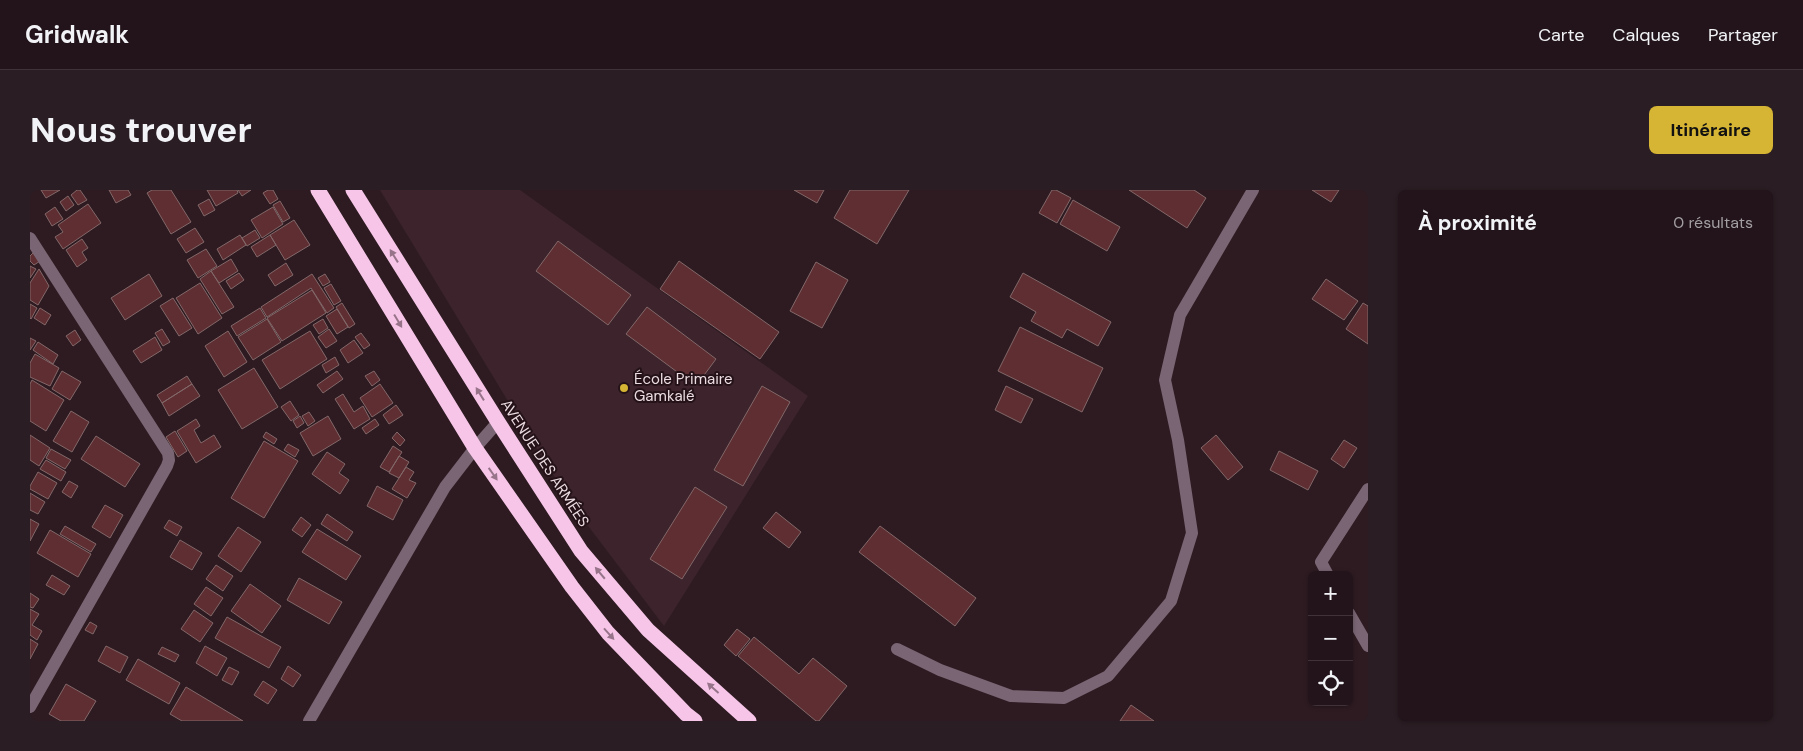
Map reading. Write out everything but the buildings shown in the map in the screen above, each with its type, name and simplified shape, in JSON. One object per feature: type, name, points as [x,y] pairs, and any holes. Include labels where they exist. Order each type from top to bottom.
[{"type":"highway","points":[[318,190],[475,448],[572,587],[608,633],[695,721]]},
{"type":"highway","name":"AVENUE DES ARMÉES","points":[[353,190],[581,551],[648,630],[750,721]]},
{"type":"street","points":[[897,649],[940,670],[1011,696],[1064,698],[1108,676],[1171,601],[1192,533],[1178,440],[1165,380],[1180,315],[1253,190]]},
{"type":"street","points":[[30,238],[168,453],[169,460],[30,707]]},
{"type":"street","points":[[308,721],[445,487],[498,422]]},
{"type":"street","points":[[1326,571],[1321,562],[1368,489]]},
{"type":"street","points":[[1351,616],[1368,646]]},
{"type":"shaded area","points":[[380,190],[520,190],[808,396],[664,626],[576,510],[543,459]]},
{"type":"place","name":"École Primaire Gamkalé","points":[[624,388]]}]
